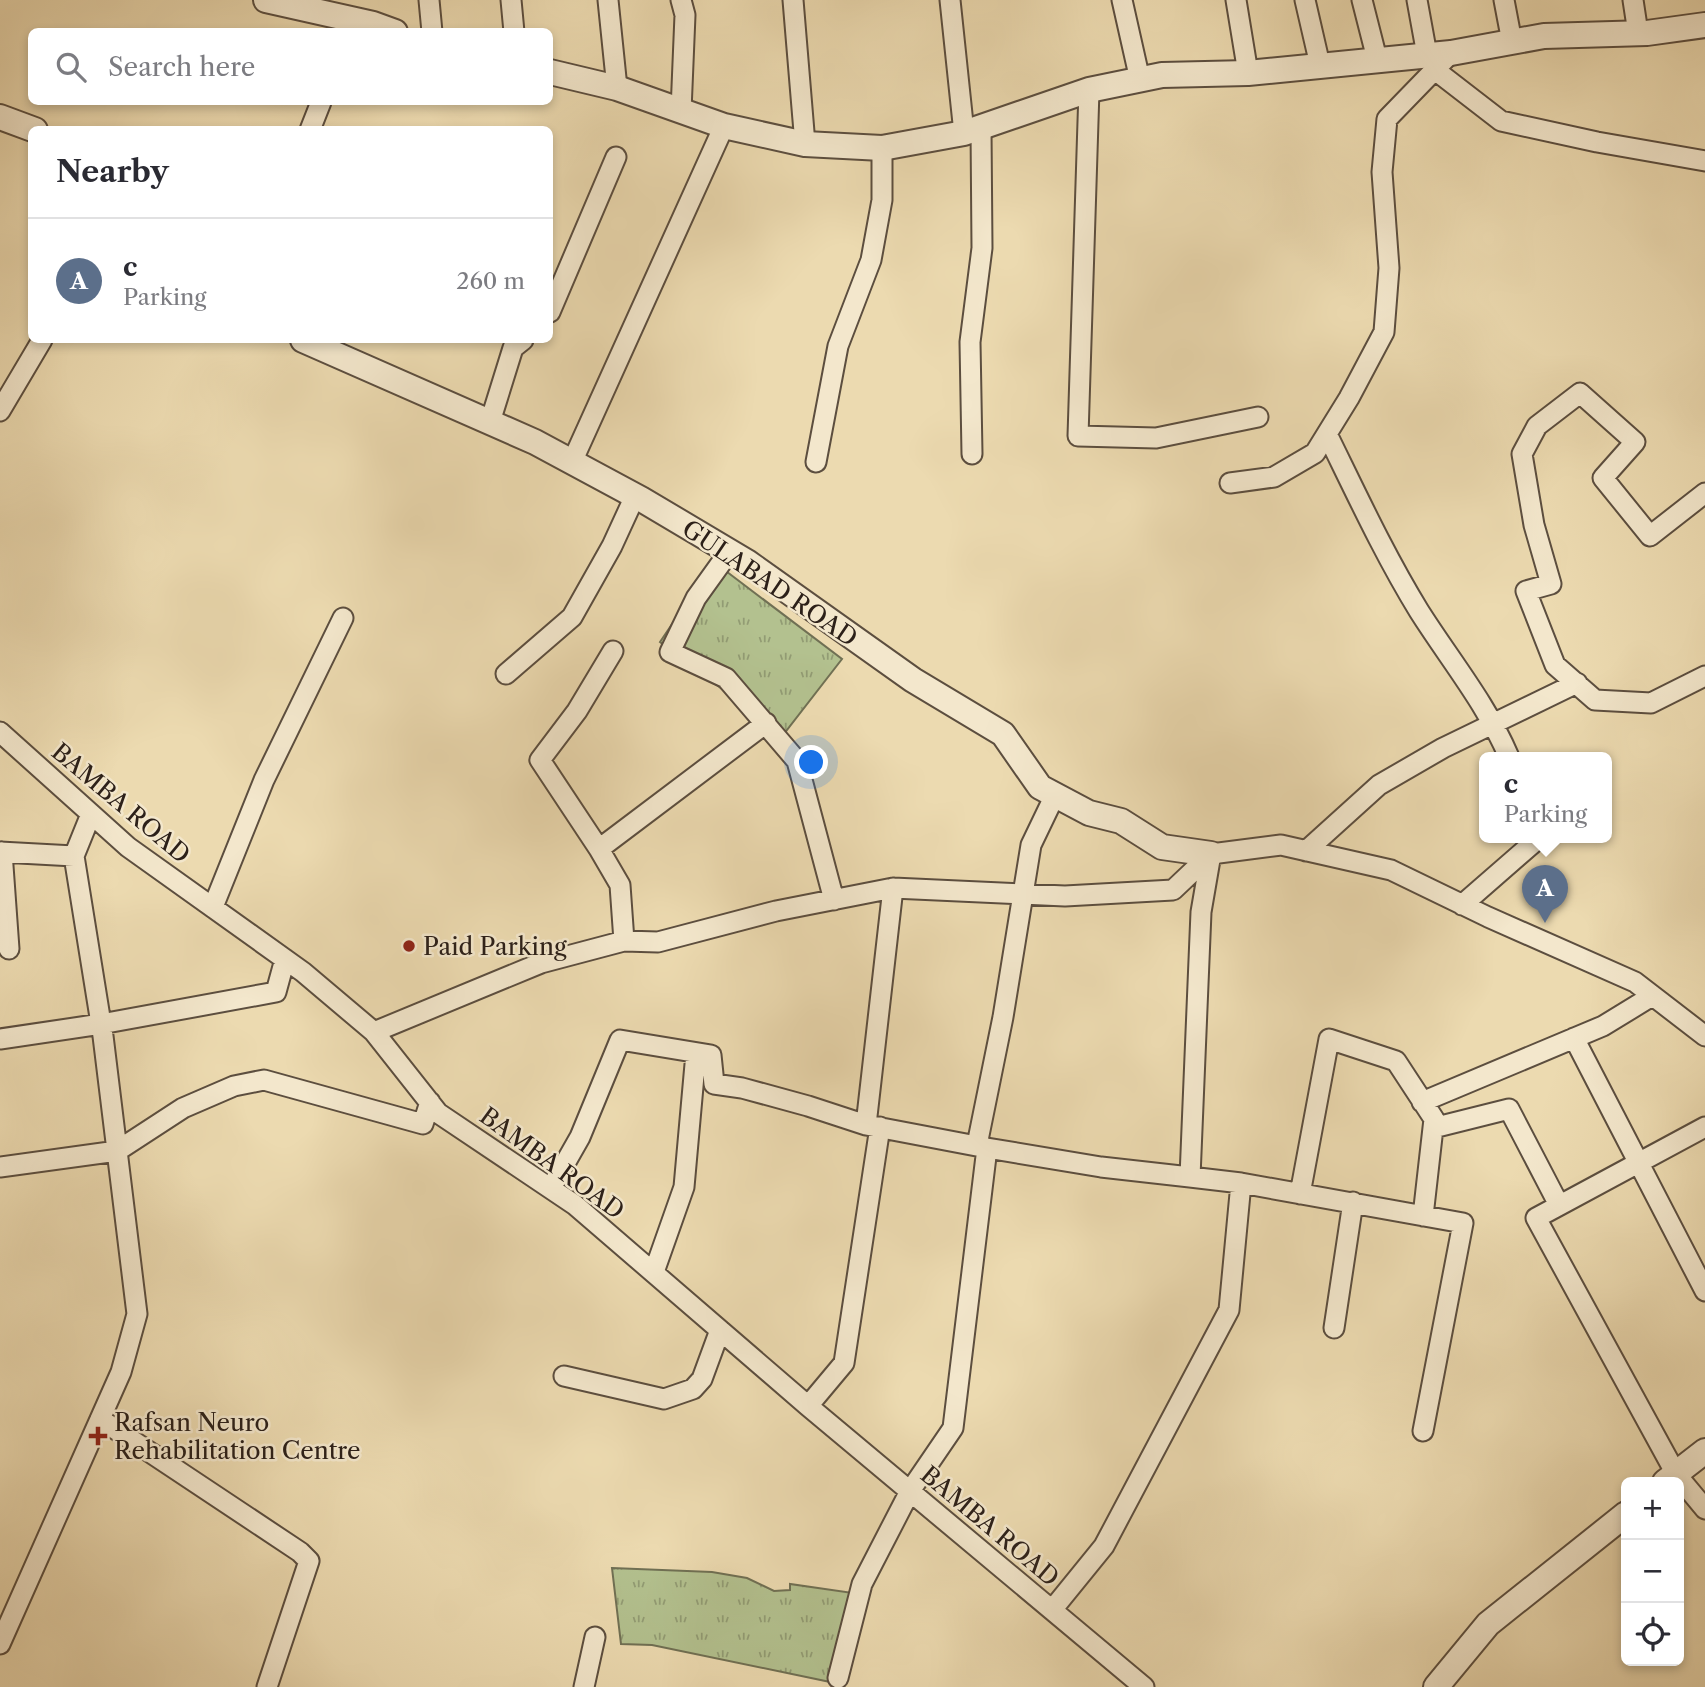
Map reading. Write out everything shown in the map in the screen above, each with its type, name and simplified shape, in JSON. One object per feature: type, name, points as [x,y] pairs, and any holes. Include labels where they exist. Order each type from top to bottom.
[{"type":"street","points":[[266,0],[307,4],[351,26]]},
{"type":"street","points":[[429,0],[432,28]]},
{"type":"street","points":[[511,0],[514,28]]},
{"type":"street","points":[[608,0],[617,88]]},
{"type":"street","points":[[681,0],[685,15],[681,111]]},
{"type":"street","points":[[793,0],[804,144]]},
{"type":"street","points":[[950,0],[973,131],[982,248],[970,342],[972,454]]},
{"type":"street","points":[[1122,0],[1140,80]]},
{"type":"street","points":[[1237,0],[1248,73]]},
{"type":"street","points":[[1305,0],[1320,65]]},
{"type":"street","points":[[1363,0],[1377,59]]},
{"type":"street","points":[[1417,0],[1438,59],[1501,121],[1597,142],[1705,161]]},
{"type":"street","points":[[1504,0],[1512,42]]},
{"type":"street","points":[[1633,0],[1638,33]]},
{"type":"street","points":[[553,73],[617,88],[724,127],[804,144],[882,148],[973,131],[1089,90],[1162,75],[1248,73],[1377,59],[1438,59],[1544,36],[1638,33],[1705,25]]},
{"type":"street","points":[[1230,483],[1274,477],[1315,453],[1349,398],[1384,332],[1389,268],[1382,172],[1387,119],[1438,59]]},
{"type":"street","points":[[1089,90],[1078,436],[1156,439],[1258,417]]},
{"type":"street","points":[[312,126],[320,105]]},
{"type":"street","points":[[0,117],[28,127]]},
{"type":"street","points":[[572,462],[724,127]]},
{"type":"street","points":[[816,462],[838,346],[871,260],[882,200],[882,148]]},
{"type":"street","points":[[553,305],[615,157]]},
{"type":"street","points":[[0,411],[41,343]]},
{"type":"street","name":"GULABAD ROAD","points":[[310,343],[490,422],[635,496],[729,552],[913,680],[1003,734],[1040,787],[1089,813],[1121,821],[1162,846],[1211,855]]},
{"type":"street","points":[[490,422],[513,348],[519,343]]},
{"type":"street","points":[[1705,493],[1650,536],[1603,478],[1635,442],[1580,393],[1537,426],[1522,453],[1534,525],[1551,584],[1526,591],[1555,665],[1595,700],[1651,703],[1705,676]]},
{"type":"street","points":[[1327,434],[1362,507],[1418,610],[1495,723],[1508,752]]},
{"type":"street","points":[[506,674],[572,617],[612,546],[635,496]]},
{"type":"street","points":[[729,552],[696,598],[670,652],[726,678],[797,761],[834,900]]},
{"type":"street","points":[[213,907],[264,779],[343,618]]},
{"type":"street","points":[[613,651],[578,711],[540,760],[620,885],[624,941]]},
{"type":"street","points":[[1306,851],[1379,785],[1443,748],[1577,683]]},
{"type":"street","points":[[599,849],[766,723]]},
{"type":"street","name":"BAMBA ROAD","points":[[0,732],[128,847],[303,972],[374,1032],[438,1113],[575,1205],[1144,1687]]},
{"type":"street","points":[[838,1678],[862,1584],[910,1491],[953,1428],[982,1146],[1031,845],[1055,795]]},
{"type":"street","points":[[0,1644],[121,1372],[137,1314],[101,1024],[74,856],[91,814]]},
{"type":"street","points":[[1462,905],[1533,843]]},
{"type":"street","points":[[374,1032],[541,963],[624,941],[658,942],[776,911],[893,888],[1065,896],[1173,890],[1211,855],[1281,845],[1391,870],[1462,905],[1635,982],[1705,1035]]},
{"type":"street","points":[[9,949],[1,852],[74,856]]},
{"type":"street","points":[[1190,1177],[1201,912],[1211,855]]},
{"type":"street","points":[[808,1405],[844,1363],[873,1126],[893,888]]},
{"type":"street","points":[[0,1039],[101,1024],[275,992],[285,959]]},
{"type":"street","points":[[1422,1102],[1603,1026],[1652,996]]},
{"type":"street","points":[[1574,1038],[1705,1291]]},
{"type":"street","points":[[1300,1194],[1329,1039],[1395,1061],[1434,1119],[1423,1216]]},
{"type":"street","points":[[551,1188],[580,1137],[620,1040],[710,1055],[714,1084],[742,1088],[808,1105],[873,1126],[1101,1167],[1241,1183],[1463,1223],[1423,1431]]},
{"type":"street","points":[[654,1272],[684,1187],[696,1053]]},
{"type":"street","points":[[0,1167],[117,1151],[183,1108],[234,1086],[264,1080],[423,1124],[430,1102]]},
{"type":"street","points":[[1433,1128],[1509,1109],[1559,1205]]},
{"type":"street","points":[[1670,1477],[1536,1218],[1705,1127]]},
{"type":"street","points":[[1052,1610],[1104,1546],[1229,1310],[1241,1183]]},
{"type":"street","points":[[1335,1328],[1353,1202]]},
{"type":"street","points":[[564,1376],[664,1399],[693,1389],[702,1379],[720,1330]]},
{"type":"street","points":[[100,1419],[300,1552],[309,1561],[267,1687]]},
{"type":"street","points":[[1672,1477],[1705,1451]]},
{"type":"street","points":[[1684,1490],[1705,1509]]},
{"type":"street","points":[[1436,1687],[1488,1624],[1621,1518]]},
{"type":"street","points":[[584,1687],[595,1637]]},
{"type":"green space","points":[[714,562],[842,659],[783,735],[660,642]]},
{"type":"green space","points":[[612,1568],[712,1572],[747,1578],[774,1591],[790,1590],[790,1584],[853,1593],[835,1683],[652,1645],[621,1644]]},
{"type":"place","name":"c","points":[[1545,923]]},
{"type":"place","name":"Paid Parking","points":[[409,946]]},
{"type":"place","name":"Rafsan Neuro Rehabilitation Centre","points":[[98,1436]]}]
